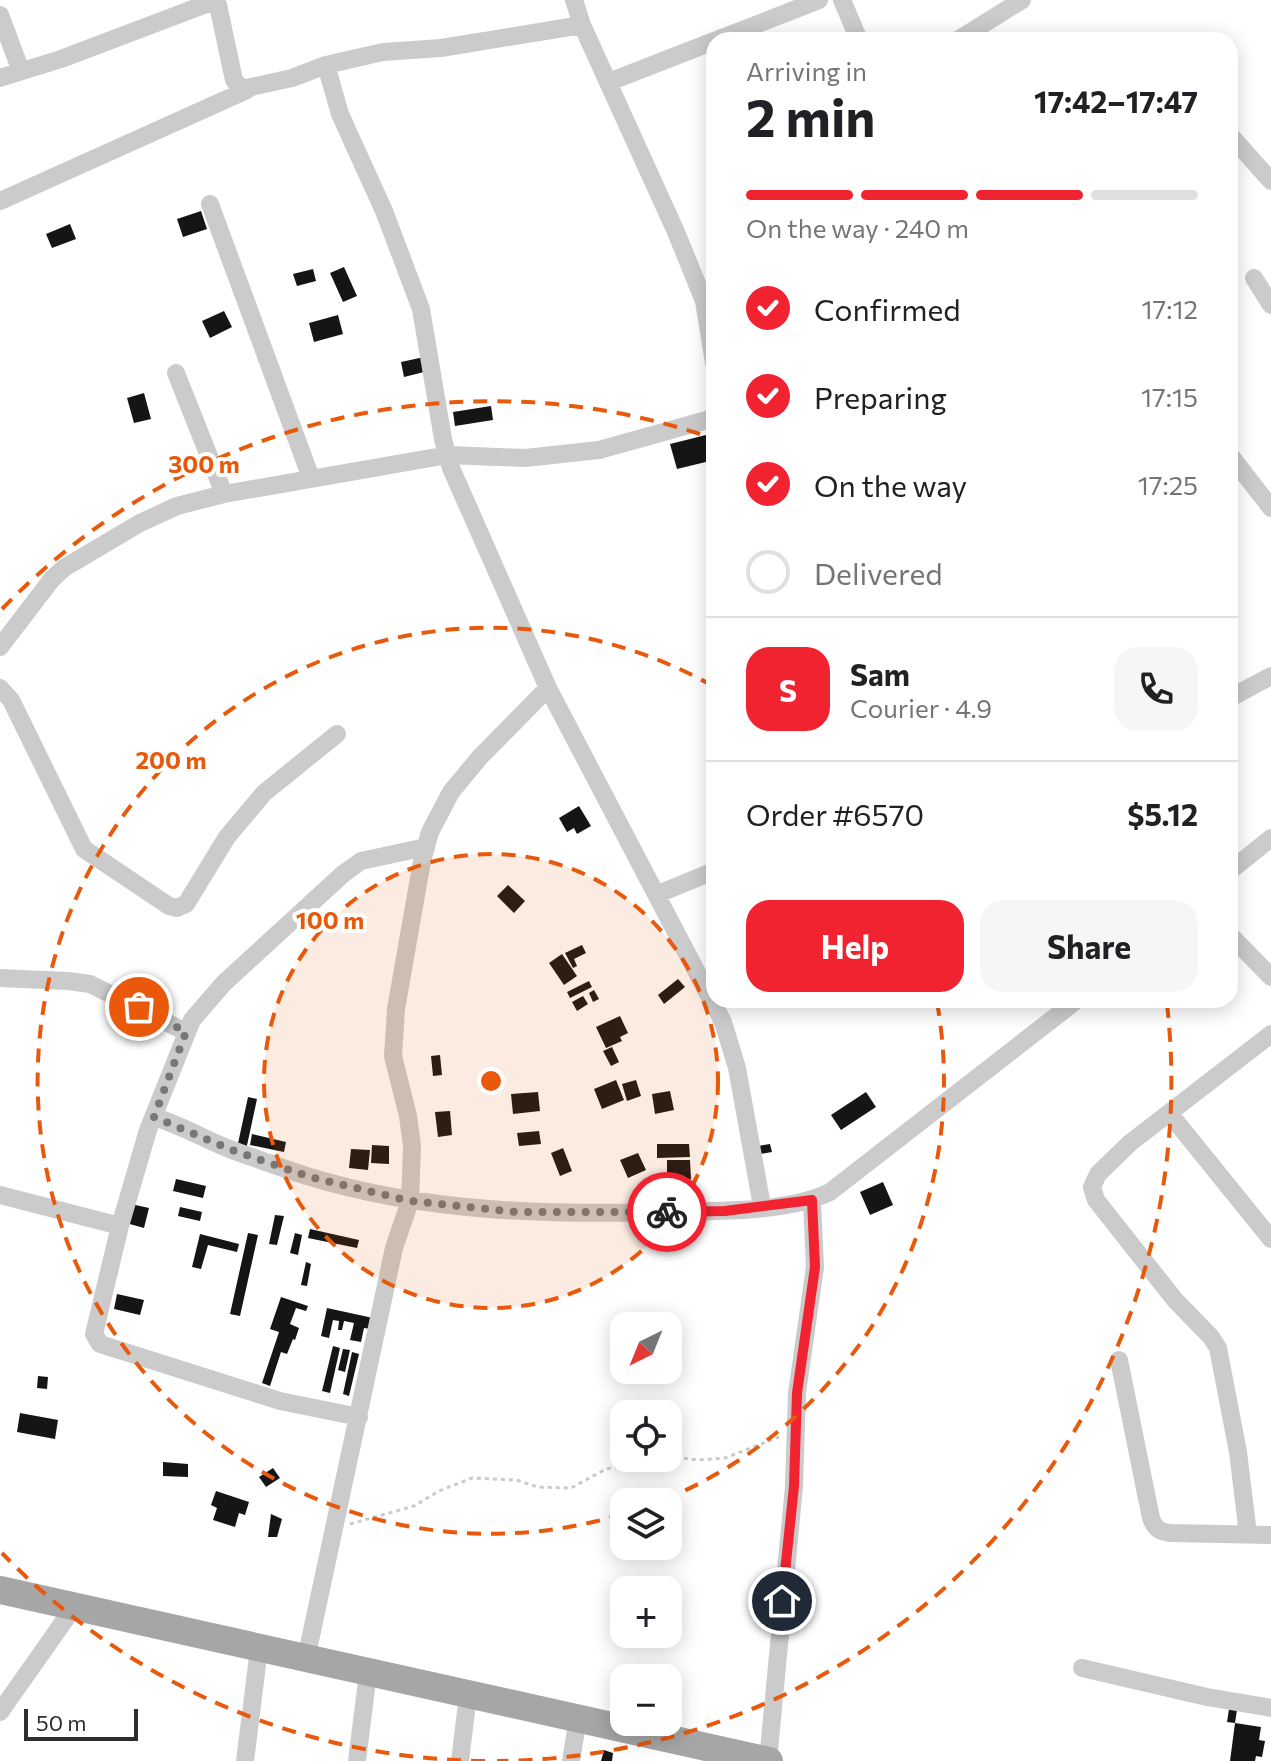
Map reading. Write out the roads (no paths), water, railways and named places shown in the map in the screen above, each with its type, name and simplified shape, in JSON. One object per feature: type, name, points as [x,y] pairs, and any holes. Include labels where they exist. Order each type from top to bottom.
[{"type":"main road","points":[[0,1590],[578,1718],[673,1751],[768,1761]]},
{"type":"street","points":[[574,0],[582,25],[676,232],[704,301],[706,313]]},
{"type":"street","points":[[738,32],[819,0]]},
{"type":"street","points":[[842,0],[856,32]]},
{"type":"street","points":[[971,32],[1022,0]]},
{"type":"street","points":[[0,78],[61,59],[214,1],[217,3],[234,80],[247,90]]},
{"type":"street","points":[[0,15],[21,71]]},
{"type":"street","points":[[0,201],[247,90],[326,65],[383,52],[441,48],[582,25]]},
{"type":"street","points":[[609,82],[706,44]]},
{"type":"street","points":[[326,65],[340,114],[384,211],[421,309],[443,439],[451,468],[548,688],[706,989]]},
{"type":"street","points":[[1238,144],[1271,181]]},
{"type":"street","points":[[210,204],[311,478]]},
{"type":"street","points":[[1254,278],[1271,305]]},
{"type":"street","points":[[176,373],[224,494]]},
{"type":"street","points":[[0,647],[64,568],[161,512],[224,494],[448,455],[525,458],[599,450],[706,420]]},
{"type":"street","points":[[1238,465],[1271,508]]},
{"type":"street","points":[[1238,694],[1271,676]]},
{"type":"street","points":[[0,688],[11,700],[84,849],[169,906],[177,908],[186,904],[227,837],[264,793],[337,734]]},
{"type":"street","points":[[306,1659],[394,1248],[410,1201],[412,1146],[393,1056],[396,1009],[426,847],[430,832],[451,792],[480,757],[548,688]]},
{"type":"street","points":[[1238,865],[1271,838]]},
{"type":"street","points":[[359,1417],[280,1401],[100,1344],[94,1334],[120,1226],[154,1117],[186,1032],[200,1008],[343,874],[361,861],[426,847]]},
{"type":"street","points":[[658,894],[706,874]]},
{"type":"street","points":[[1238,943],[1271,977]]},
{"type":"street","points":[[0,978],[90,984],[186,1032]]},
{"type":"street","points":[[716,1008],[732,1049],[762,1206]]},
{"type":"street","points":[[154,1117],[232,1150],[310,1177],[410,1201],[517,1212],[725,1211],[812,1200],[830,1192],[1067,1008]]},
{"type":"street","points":[[1248,1534],[1238,1452],[1218,1348],[1175,1300],[1096,1200],[1092,1187],[1098,1174],[1109,1163],[1271,1034]]},
{"type":"street","points":[[1169,1113],[1271,1239]]},
{"type":"street","points":[[0,1195],[120,1226]]},
{"type":"street","points":[[768,1761],[794,1486],[797,1393],[815,1267],[812,1200]]},
{"type":"street","points":[[1119,1360],[1155,1527],[1171,1533],[1271,1535]]},
{"type":"street","points":[[0,1712],[74,1607]]},
{"type":"street","points":[[245,1761],[259,1649]]},
{"type":"street","points":[[1082,1668],[1207,1697],[1271,1708]]},
{"type":"street","points":[[357,1761],[368,1673]]},
{"type":"street","points":[[460,1761],[468,1695]]},
{"type":"street","points":[[571,1761],[578,1718]]}]
